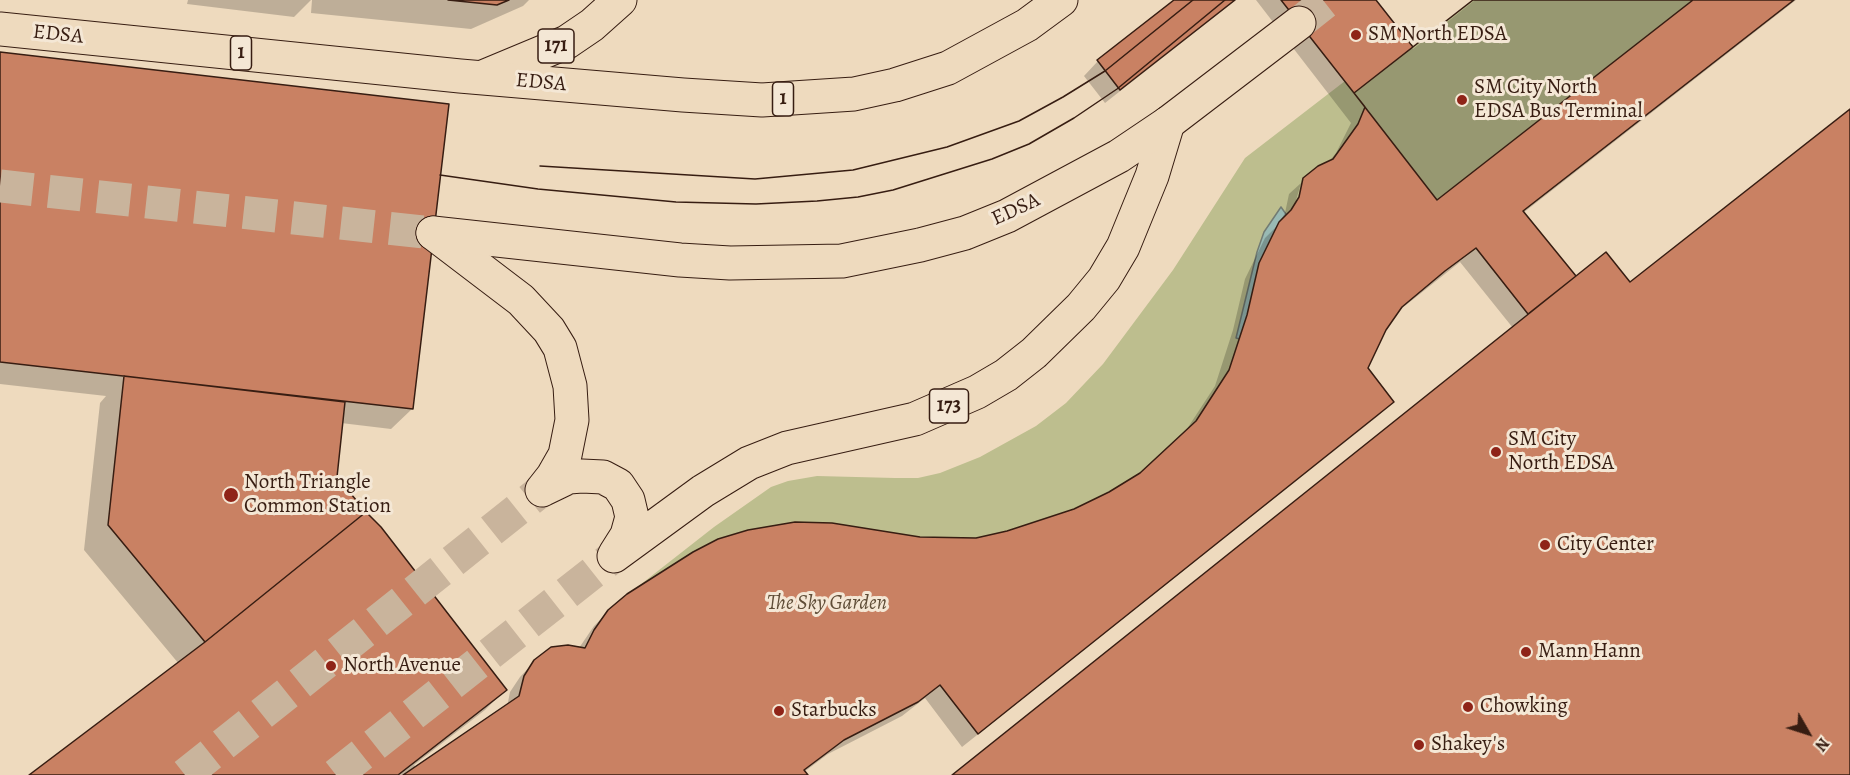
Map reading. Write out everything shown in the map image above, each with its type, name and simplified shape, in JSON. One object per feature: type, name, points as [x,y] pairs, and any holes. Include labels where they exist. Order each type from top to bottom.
[{"type":"main road","name":"171","points":[[483,77],[567,42],[592,25],[620,0]]},
{"type":"main road","name":"EDSA","points":[[0,29],[483,77],[762,100],[854,94],[895,85],[948,68],[1027,25],[1061,0]]},
{"type":"main road","name":"EDSA","points":[[1168,123],[1152,176],[1123,247],[1104,279],[1081,307],[1034,354],[978,392],[924,416],[787,448],[749,464],[703,492],[614,556],[627,535],[632,517],[628,500],[618,485],[603,477],[582,476],[569,477],[542,490],[565,455],[572,420],[570,386],[560,348],[549,330],[521,300],[433,233],[680,260],[730,263],[842,261],[920,245],[965,233],[1007,216],[1119,156],[1168,123],[1299,23]]},
{"type":"green space","name":"The Sky Garden","points":[[1473,0],[1794,0],[1524,211],[1576,276],[1528,314],[1476,249],[1445,271],[1402,307],[1386,330],[1368,367],[1394,402],[978,734],[940,685],[918,702],[844,740],[804,770],[808,775],[403,775],[519,696],[524,676],[534,660],[551,647],[568,645],[585,647],[608,610],[714,527],[771,487],[788,481],[817,476],[918,478],[940,473],[980,457],[1036,426],[1066,403],[1103,364],[1173,270],[1245,158],[1345,81],[1354,93]]},
{"type":"water","points":[[1281,207],[1302,237],[1268,346],[1236,338],[1257,252],[1264,232]]},
{"type":"building","points":[[448,0],[509,0],[497,5]]},
{"type":"building","points":[[1174,0],[1235,0],[1120,90],[1097,60]]},
{"type":"building","name":"SM North EDSA","points":[[1281,0],[1376,0],[1413,47],[1354,93]]},
{"type":"building","name":"The Sky Garden","points":[[1473,0],[1794,0],[1523,211],[1576,276],[1528,314],[1476,248],[1445,271],[1402,307],[1386,330],[1368,368],[1394,402],[978,734],[940,685],[918,702],[844,740],[804,770],[808,775],[403,775],[519,696],[524,676],[534,660],[551,647],[568,645],[585,648],[608,610],[627,594],[693,552],[718,539],[748,530],[795,522],[832,523],[920,537],[976,538],[1007,531],[1074,509],[1109,492],[1140,473],[1196,421],[1229,370],[1247,315],[1259,263],[1279,222],[1291,210],[1299,197],[1303,178],[1318,166],[1333,159],[1358,124],[1365,107],[1354,93]]},
{"type":"building","name":"SM City North EDSA Bus Terminal","points":[[1473,0],[1693,0],[1437,200],[1354,93]]},
{"type":"building","points":[[0,52],[449,104],[413,409],[0,362]]},
{"type":"building","name":"City Center","points":[[1850,109],[1850,775],[952,775],[1606,252],[1630,282]]},
{"type":"building","name":"North Triangle Common Station","points":[[124,376],[345,402],[337,477],[366,512],[205,642],[108,525]]},
{"type":"building","name":"North Avenue","points":[[366,512],[381,527],[507,690],[398,775],[29,775],[205,642]]},
{"type":"tunnel","points":[[1299,23],[1328,0]]},
{"type":"tunnel","points":[[0,186],[433,233]]},
{"type":"tunnel","points":[[185,775],[542,490]]},
{"type":"tunnel","points":[[336,775],[614,556]]},
{"type":"tram line","points":[[540,166],[755,179],[853,170],[947,147],[1019,121],[1063,97],[1105,71],[1193,0]]},
{"type":"tram line","points":[[440,175],[538,189],[676,202],[756,204],[817,201],[858,197],[893,190],[992,159],[1029,144],[1074,118],[1117,89],[1225,0]]},
{"type":"place","name":"SM North EDSA","points":[[1356,35]]},
{"type":"place","name":"SM City North EDSA Bus Terminal","points":[[1462,100]]},
{"type":"place","name":"SM City North EDSA","points":[[1496,452]]},
{"type":"place","name":"North Triangle Common Station","points":[[231,495]]},
{"type":"place","name":"City Center","points":[[1545,545]]},
{"type":"place","name":"Mann Hann","points":[[1526,652]]},
{"type":"place","name":"North Avenue","points":[[331,666]]},
{"type":"place","name":"Chowking","points":[[1468,707]]},
{"type":"place","name":"Starbucks","points":[[779,711]]},
{"type":"place","name":"Shakey's","points":[[1419,745]]}]
